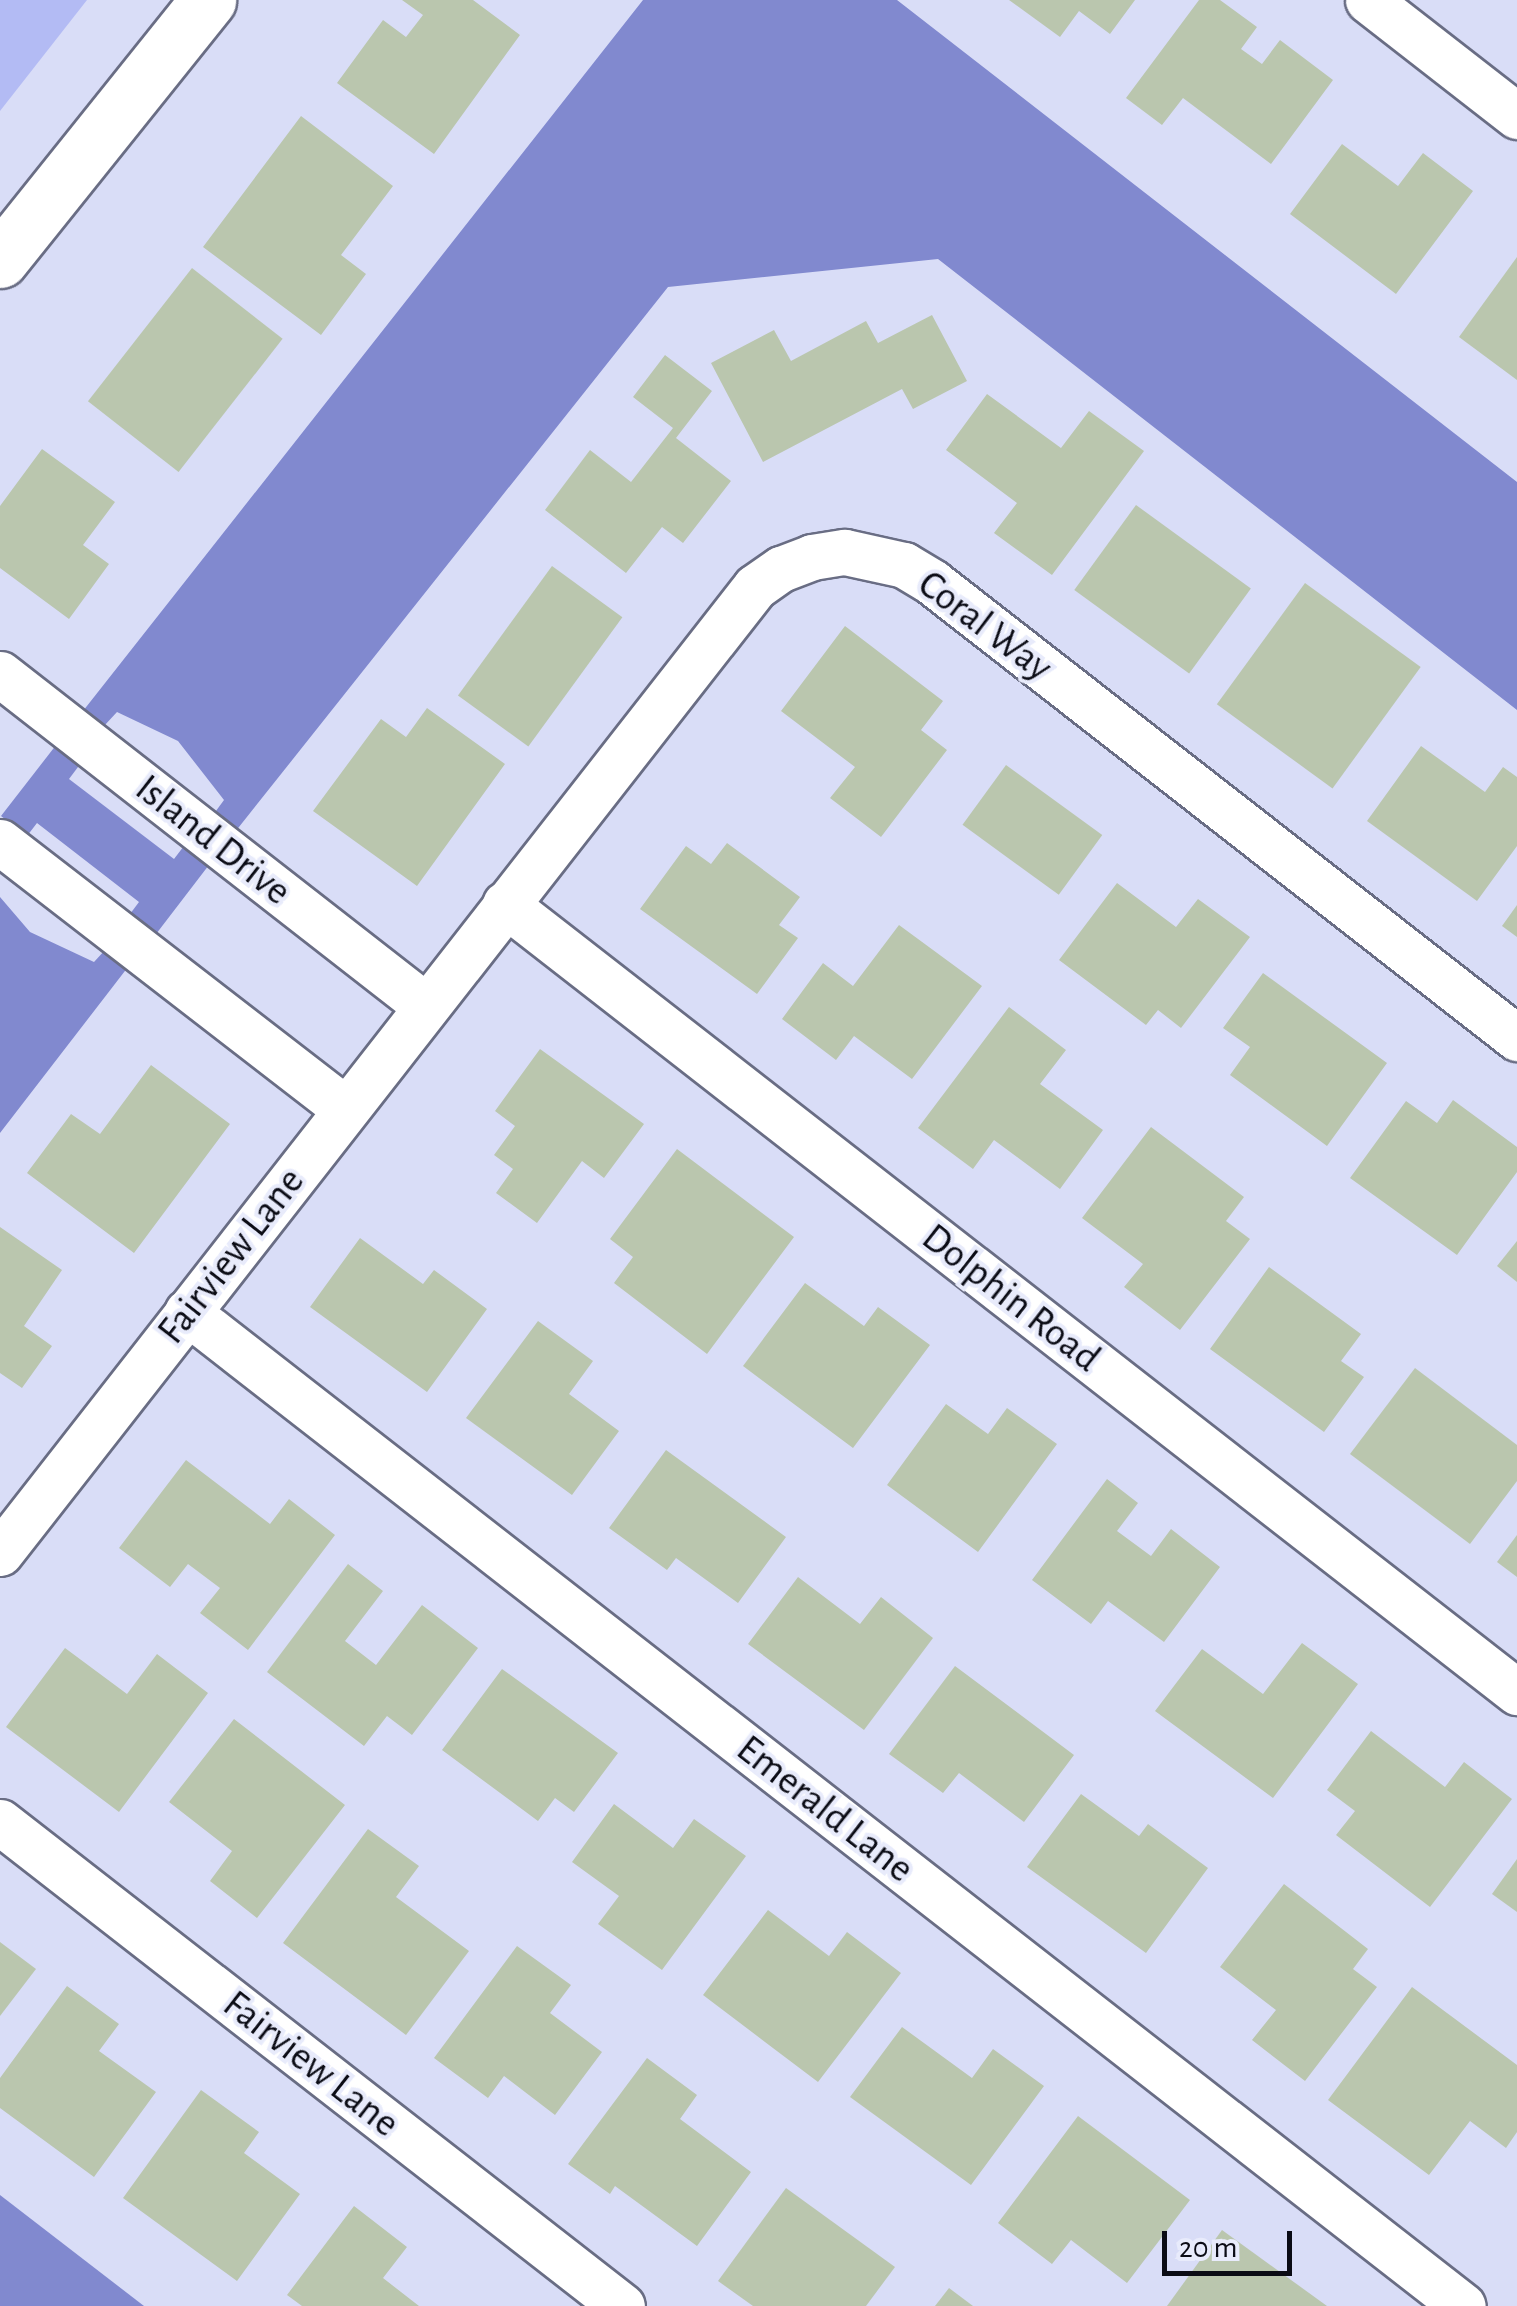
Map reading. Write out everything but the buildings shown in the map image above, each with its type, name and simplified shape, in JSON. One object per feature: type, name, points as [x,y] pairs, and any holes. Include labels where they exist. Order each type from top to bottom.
[{"type":"main road","points":[[0,260],[208,0]]},
{"type":"street","points":[[1368,0],[1517,116]]},
{"type":"street","name":"Coral Way","points":[[426,1006],[755,588],[797,563],[844,552],[904,565],[932,582],[1517,1038]]},
{"type":"street","name":"Island Drive","points":[[0,674],[426,1006]]},
{"type":"street","points":[[0,842],[345,1109]]},
{"type":"street","name":"Dolphin Road","points":[[505,904],[1517,1692]]},
{"type":"street","name":"Fairview Lane","points":[[0,1553],[426,1006]]},
{"type":"street","name":"Emerald Lane","points":[[187,1312],[1464,2306]]},
{"type":"street","name":"Fairview Lane","points":[[0,1822],[622,2306]]},
{"type":"shaded area","points":[[0,0],[87,0],[0,111]]},
{"type":"shaded area","points":[[643,0],[897,0],[1517,482],[1517,710],[938,259],[668,287],[235,832],[213,815],[224,800],[178,741],[117,712],[104,726],[83,711]]},
{"type":"shaded area","points":[[60,740],[84,759],[69,779],[174,859],[187,842],[212,861],[153,938],[127,918],[139,902],[37,823],[27,836],[1,816]]},
{"type":"shaded area","points":[[0,897],[30,932],[94,962],[106,949],[128,967],[0,1133]]},
{"type":"shaded area","points":[[0,2195],[144,2306],[0,2306]]}]
